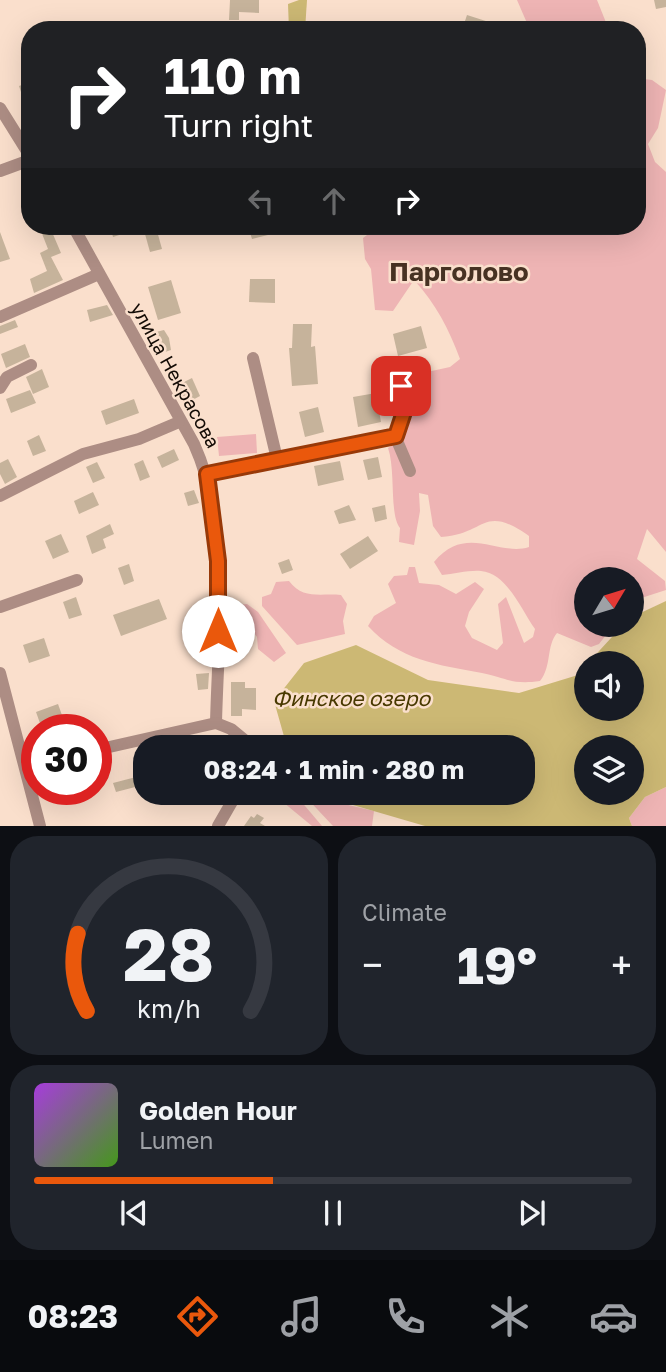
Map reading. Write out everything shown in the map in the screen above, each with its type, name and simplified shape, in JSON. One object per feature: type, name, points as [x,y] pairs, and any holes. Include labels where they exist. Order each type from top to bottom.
[{"type":"street","points":[[0,108],[21,143]]},
{"type":"street","points":[[0,171],[21,162]]},
{"type":"street","name":"улица Некрасова","points":[[80,235],[207,474],[218,561],[216,723]]},
{"type":"street","points":[[0,317],[99,274]]},
{"type":"street","points":[[253,358],[277,459]]},
{"type":"street","points":[[0,387],[7,377],[31,366]]},
{"type":"street","points":[[401,386],[404,412],[396,436],[410,471]]},
{"type":"street","points":[[0,496],[83,454],[139,439],[180,422]]},
{"type":"street","points":[[207,474],[396,436]]},
{"type":"street","points":[[0,607],[77,580]]},
{"type":"street","points":[[0,673],[21,745]]},
{"type":"street","points":[[112,746],[216,723],[238,735]]},
{"type":"street","points":[[0,729],[14,728]]},
{"type":"street","points":[[37,805],[40,826]]},
{"type":"street","points":[[218,826],[230,805]]},
{"type":"shaded area","points":[[517,0],[597,0],[605,21],[526,21]]},
{"type":"shaded area","points":[[646,79],[652,80],[666,90],[658,128],[648,144],[655,162],[666,172],[666,552],[647,529],[637,559],[665,581],[666,590],[644,597],[644,567],[574,567],[574,637],[605,637],[599,644],[591,647],[557,633],[540,681],[516,682],[435,664],[393,647],[368,626],[374,616],[396,603],[388,584],[394,576],[407,575],[409,567],[415,567],[419,583],[439,585],[456,594],[475,582],[484,589],[469,612],[465,626],[472,638],[497,650],[503,643],[498,604],[506,597],[524,643],[533,637],[535,629],[513,594],[499,578],[481,571],[442,575],[434,562],[446,551],[470,543],[518,549],[529,547],[529,536],[514,526],[493,521],[456,535],[441,537],[433,526],[428,495],[419,493],[420,511],[414,545],[399,542],[400,528],[395,513],[388,448],[396,443],[404,431],[406,402],[418,374],[450,367],[460,359],[441,317],[414,280],[393,311],[375,310],[371,269],[365,259],[363,238],[367,235],[646,235]]},
{"type":"shaded area","points":[[256,434],[257,453],[219,456],[217,437]]},
{"type":"shaded area","points":[[289,581],[306,593],[341,595],[347,604],[343,621],[345,634],[297,645],[262,606],[262,597],[271,594],[276,582]]},
{"type":"shaded area","points":[[247,604],[258,612],[286,653],[274,662],[258,649],[257,637],[238,612],[239,605]]},
{"type":"shaded area","points":[[666,787],[666,826],[632,826],[629,818],[639,805],[644,805],[645,797]]},
{"type":"shaded area","points":[[287,805],[304,805],[322,826],[312,826]]},
{"type":"shaded area","points":[[313,805],[348,805],[374,811],[372,826],[333,826]]},
{"type":"water","points":[[307,0],[306,21],[289,21],[288,4]]},
{"type":"water","name":"Финское озеро","points":[[666,601],[666,787],[644,798],[644,735],[574,735],[574,805],[639,805],[629,818],[632,826],[425,826],[353,805],[535,805],[535,735],[284,735],[274,701],[304,663],[356,645],[428,680],[519,693],[574,676],[574,721],[644,721],[644,651],[599,651],[612,637],[644,637],[644,611]]},
{"type":"building","points":[[230,0],[259,0],[259,13],[239,12],[239,20],[229,20]]},
{"type":"building","points":[[654,0],[666,0],[666,7],[656,9]]},
{"type":"building","points":[[467,15],[486,21],[465,21]]},
{"type":"building","points":[[0,232],[10,259],[0,262]]},
{"type":"building","points":[[43,235],[53,235],[61,253],[51,257],[63,280],[34,293],[30,279],[47,271],[40,253],[48,249]]},
{"type":"building","points":[[145,235],[158,235],[162,249],[150,252]]},
{"type":"building","points":[[251,235],[268,235],[252,239]]},
{"type":"building","points":[[250,279],[275,279],[275,303],[249,302]]},
{"type":"building","points":[[171,280],[181,313],[158,320],[148,287]]},
{"type":"building","points":[[107,305],[113,315],[90,322],[87,310]]},
{"type":"building","points":[[15,320],[18,327],[0,334],[0,326]]},
{"type":"building","points":[[293,324],[312,324],[311,347],[315,346],[318,384],[292,386],[289,348],[292,348]]},
{"type":"building","points":[[421,326],[427,348],[398,356],[393,334]]},
{"type":"building","points":[[164,330],[171,350],[159,354],[152,333]]},
{"type":"building","points":[[25,344],[30,357],[6,368],[1,354]]},
{"type":"building","points":[[42,369],[49,387],[33,394],[26,377]]},
{"type":"building","points":[[192,378],[200,396],[185,404],[176,386]]},
{"type":"building","points":[[30,390],[36,403],[11,413],[6,399]]},
{"type":"building","points":[[376,393],[381,422],[358,427],[353,397]]},
{"type":"building","points":[[134,399],[139,413],[106,425],[101,411]]},
{"type":"building","points":[[318,407],[324,432],[305,437],[299,412]]},
{"type":"building","points":[[39,435],[46,451],[33,456],[27,441]]},
{"type":"building","points":[[174,449],[179,460],[162,468],[157,457]]},
{"type":"building","points":[[378,457],[382,477],[368,480],[363,460]]},
{"type":"building","points":[[8,459],[17,477],[5,484],[0,474],[0,463]]},
{"type":"building","points":[[143,460],[150,477],[140,481],[134,464]]},
{"type":"building","points":[[340,461],[344,480],[318,486],[314,466]]},
{"type":"building","points":[[97,462],[105,478],[93,483],[86,467]]},
{"type":"building","points":[[194,490],[199,503],[188,506],[184,493]]},
{"type":"building","points":[[93,492],[99,505],[79,514],[74,501]]},
{"type":"building","points":[[349,505],[356,520],[339,524],[334,511]]},
{"type":"building","points":[[385,505],[387,519],[375,522],[372,508]]},
{"type":"building","points":[[110,524],[114,534],[103,539],[106,548],[92,554],[86,536]]},
{"type":"building","points":[[61,534],[69,552],[53,559],[45,541]]},
{"type":"building","points":[[368,536],[378,551],[350,569],[340,554]]},
{"type":"building","points":[[289,559],[293,570],[282,574],[278,563]]},
{"type":"building","points":[[129,564],[134,581],[124,585],[118,568]]},
{"type":"building","points":[[76,597],[82,615],[69,619],[63,602]]},
{"type":"building","points":[[159,599],[167,619],[121,636],[113,615]]},
{"type":"building","points":[[44,638],[50,656],[29,663],[23,645]]},
{"type":"building","points":[[209,673],[208,689],[198,690],[196,674]]},
{"type":"building","points":[[231,682],[245,682],[245,688],[256,688],[256,710],[242,709],[242,716],[231,716]]},
{"type":"building","points":[[58,704],[62,714],[37,714],[36,712]]},
{"type":"building","points":[[133,778],[133,788],[116,792],[113,783]]},
{"type":"building","points":[[257,814],[264,818],[260,823],[265,826],[244,826],[251,816],[254,818]]},
{"type":"district","name":"Парголово","points":[[459,271]]},
{"type":"route","points":[[218,631],[218,561],[207,474],[396,436],[404,412],[401,386]]}]
